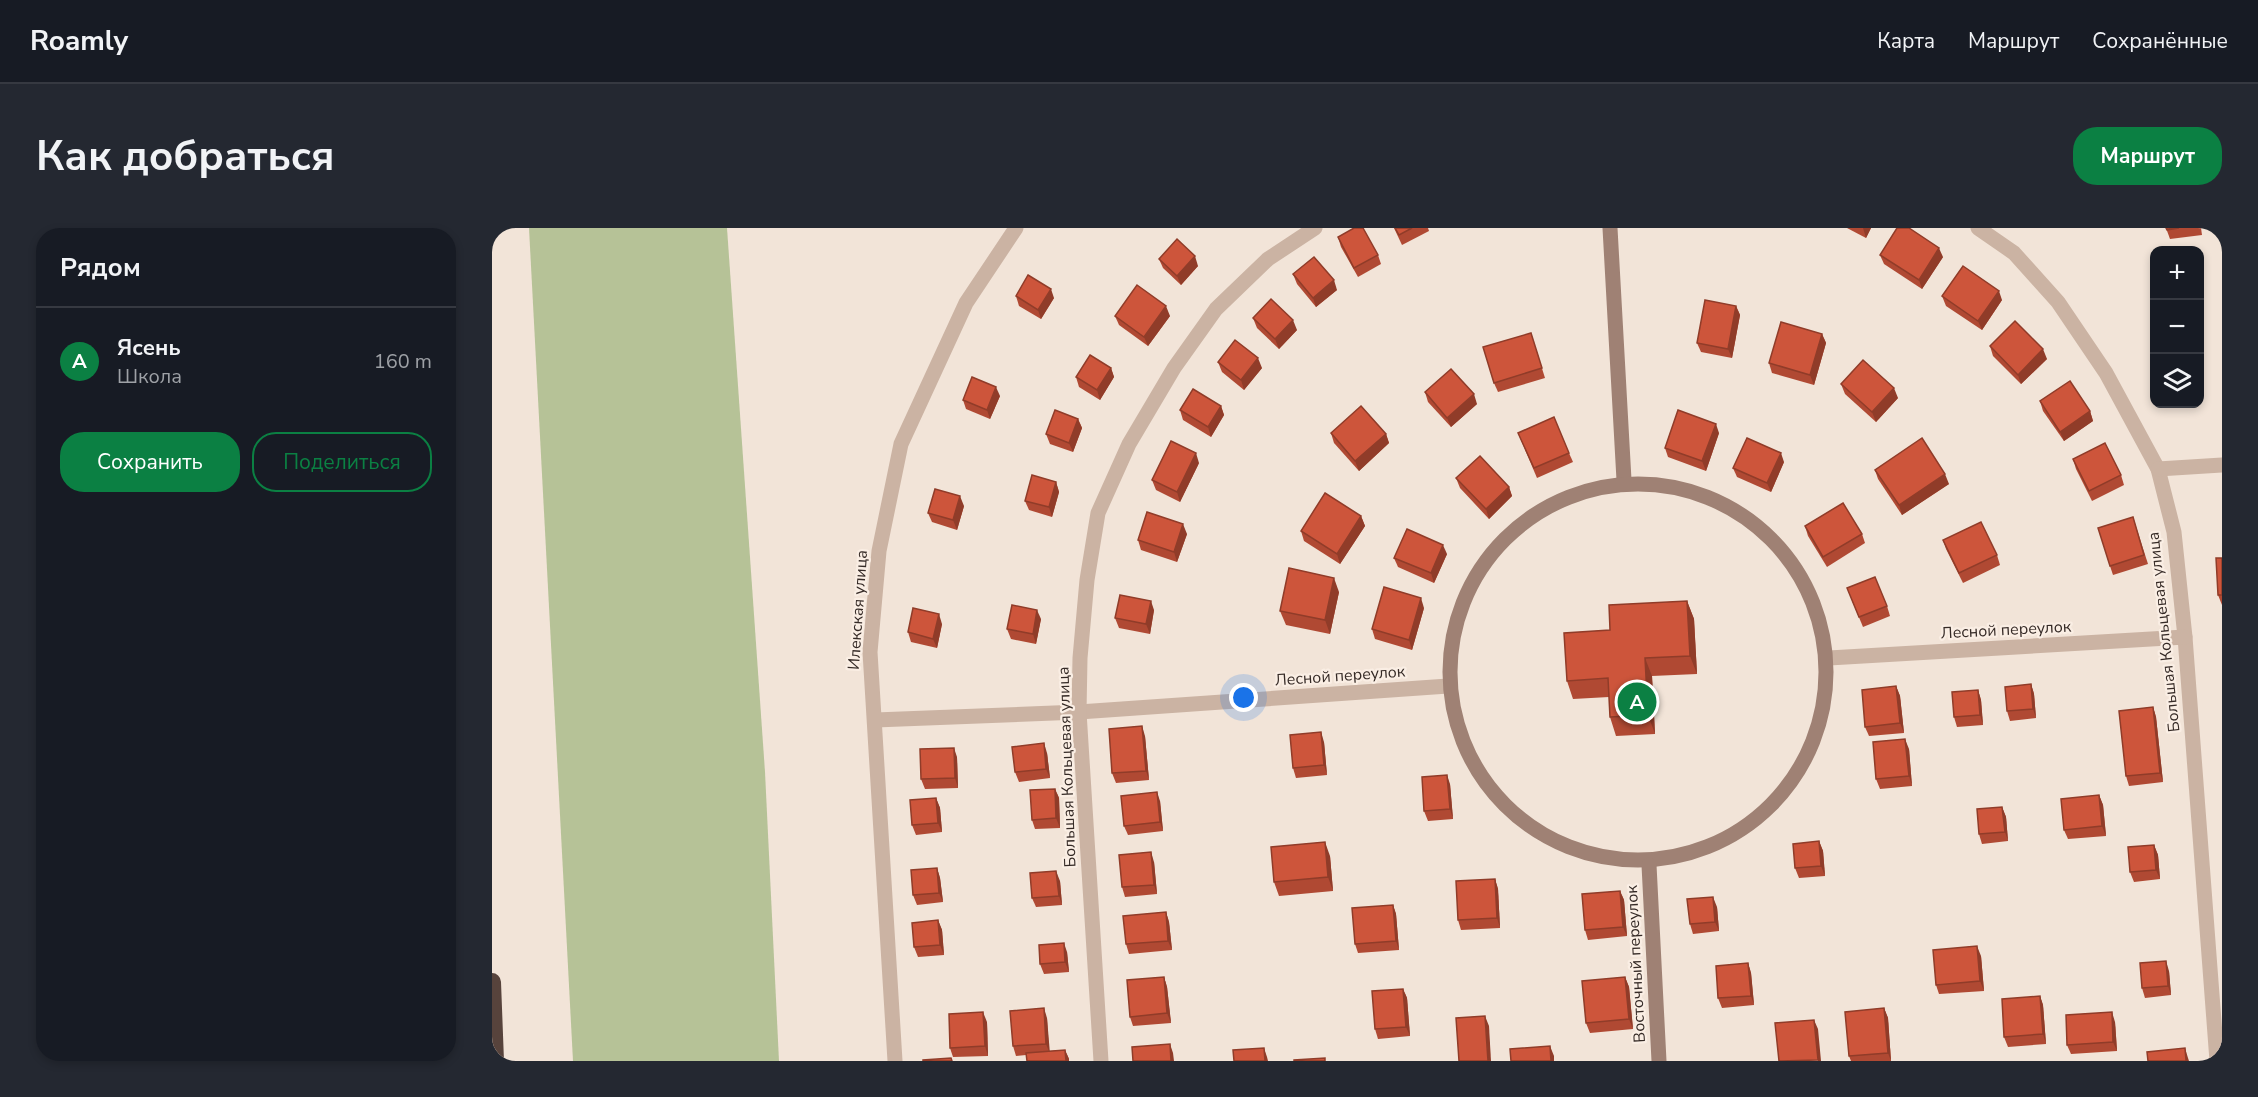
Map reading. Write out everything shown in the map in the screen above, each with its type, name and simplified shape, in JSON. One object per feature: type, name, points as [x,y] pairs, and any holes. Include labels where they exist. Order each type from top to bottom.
[{"type":"highway","points":[[492,982],[495,1061]]},
{"type":"street","name":"Илекская улица","points":[[895,1061],[870,652],[879,551],[901,444],[966,303],[1016,228]]},
{"type":"street","name":"Большая Кольцевая улица","points":[[1101,1061],[1079,712],[1080,658],[1086,591],[1098,513],[1129,444],[1174,368],[1216,309],[1268,259],[1315,228]]},
{"type":"street","points":[[1610,228],[1624,480]]},
{"type":"street","name":"Большая Кольцевая улица","points":[[1978,228],[2014,253],[2058,302],[2106,373],[2158,469],[2174,532],[2185,637],[2217,1061]]},
{"type":"street","points":[[2158,469],[2222,465]]},
{"type":"street","points":[[1624,480],[1658,483],[1699,494],[1748,519],[1777,544],[1797,571],[1818,614],[1829,658],[1827,689],[1816,740],[1794,777],[1773,803],[1722,840],[1649,864],[1597,857],[1561,844],[1511,814],[1478,776],[1455,719],[1448,686],[1454,626],[1475,575],[1511,532],[1562,499],[1598,486],[1624,480]]},
{"type":"street","name":"Лесной переулок","points":[[1829,658],[2185,637]]},
{"type":"street","name":"Лесной переулок","points":[[875,720],[1079,712],[1448,686]]},
{"type":"street","name":"Восточный переулок","points":[[1649,864],[1659,1061]]},
{"type":"green space","points":[[529,228],[727,228],[765,772],[779,1061],[573,1061]]},
{"type":"building","points":[[1354,228],[1363,228],[1378,255],[1354,268],[1338,237]]},
{"type":"building","points":[[1395,228],[1412,228],[1399,235]]},
{"type":"building","points":[[1897,228],[1909,228],[1939,248],[1919,280],[1880,255]]},
{"type":"building","points":[[1177,239],[1195,256],[1177,276],[1159,259]]},
{"type":"building","points":[[1314,257],[1334,280],[1313,298],[1293,274]]},
{"type":"building","points":[[1963,266],[1999,291],[1978,321],[1942,296]]},
{"type":"building","points":[[1028,275],[1051,289],[1038,310],[1016,296]]},
{"type":"building","points":[[1137,285],[1166,306],[1144,337],[1115,316]]},
{"type":"building","points":[[1271,299],[1293,320],[1275,339],[1253,318]]},
{"type":"building","points":[[1705,300],[1736,306],[1728,349],[1697,343]]},
{"type":"building","points":[[2015,321],[2043,349],[2018,375],[1990,346]]},
{"type":"building","points":[[1781,322],[1822,334],[1810,375],[1769,363]]},
{"type":"building","points":[[1531,333],[1542,368],[1494,383],[1483,347]]},
{"type":"building","points":[[1235,340],[1258,358],[1241,380],[1218,362]]},
{"type":"building","points":[[1090,355],[1111,368],[1097,390],[1076,377]]},
{"type":"building","points":[[1863,360],[1894,388],[1872,412],[1841,384]]},
{"type":"building","points":[[1451,369],[1474,394],[1447,418],[1425,392]]},
{"type":"building","points":[[972,377],[996,387],[987,410],[963,400]]},
{"type":"building","points":[[2070,381],[2090,411],[2060,432],[2040,401]]},
{"type":"building","points":[[1193,389],[1221,406],[1208,427],[1180,410]]},
{"type":"building","points":[[1361,406],[1386,434],[1355,461],[1331,433]]},
{"type":"building","points":[[1055,410],[1078,419],[1069,443],[1046,434]]},
{"type":"building","points":[[1678,410],[1716,424],[1702,461],[1665,448]]},
{"type":"building","points":[[1554,417],[1569,453],[1534,468],[1518,433]]},
{"type":"building","points":[[1747,438],[1781,453],[1767,483],[1733,468]]},
{"type":"building","points":[[1922,438],[1945,474],[1899,505],[1875,470]]},
{"type":"building","points":[[1171,441],[1196,453],[1177,492],[1152,480]]},
{"type":"building","points":[[2105,443],[2121,475],[2089,491],[2073,459]]},
{"type":"building","points":[[1480,456],[1509,487],[1486,509],[1456,478]]},
{"type":"building","points":[[1032,475],[1056,482],[1049,507],[1025,501]]},
{"type":"building","points":[[935,489],[960,496],[953,520],[928,513]]},
{"type":"building","points":[[1325,493],[1361,516],[1337,554],[1301,531]]},
{"type":"building","points":[[1843,503],[1862,534],[1823,557],[1805,526]]},
{"type":"building","points":[[1147,512],[1183,524],[1174,552],[1138,540]]},
{"type":"building","points":[[2133,517],[2144,555],[2110,566],[2098,528]]},
{"type":"building","points":[[1981,522],[1997,555],[1959,573],[1943,540]]},
{"type":"building","points":[[1407,529],[1443,545],[1431,573],[1394,558]]},
{"type":"building","points":[[2216,558],[2222,558],[2222,595],[2218,595]]},
{"type":"building","points":[[1289,568],[1334,578],[1325,620],[1280,611]]},
{"type":"building","points":[[1875,577],[1887,606],[1859,617],[1847,588]]},
{"type":"building","points":[[1384,587],[1421,598],[1409,640],[1372,629]]},
{"type":"building","points":[[1120,595],[1151,601],[1146,624],[1115,618]]},
{"type":"building","points":[[1687,601],[1690,656],[1645,658],[1648,715],[1610,717],[1608,678],[1567,681],[1564,633],[1610,630],[1609,605]]},
{"type":"building","points":[[1012,605],[1037,610],[1033,634],[1007,629]]},
{"type":"building","points":[[913,608],[939,614],[933,639],[908,632]]},
{"type":"building","points":[[2031,684],[2033,709],[2007,711],[2005,687]]},
{"type":"building","points":[[1896,686],[1900,723],[1865,727],[1862,690]]},
{"type":"building","points":[[1978,690],[1980,715],[1954,717],[1952,692]]},
{"type":"building","points":[[2153,707],[2160,773],[2126,776],[2119,711]]},
{"type":"building","points":[[1142,726],[1146,771],[1112,773],[1109,729]]},
{"type":"building","points":[[1321,732],[1324,765],[1293,768],[1290,735]]},
{"type":"building","points":[[1905,739],[1909,776],[1876,779],[1873,742]]},
{"type":"building","points":[[1044,743],[1046,769],[1015,772],[1012,747]]},
{"type":"building","points":[[954,748],[955,778],[921,779],[920,749]]},
{"type":"building","points":[[1447,775],[1450,809],[1424,811],[1422,777]]},
{"type":"building","points":[[1055,789],[1056,818],[1032,820],[1030,790]]},
{"type":"building","points":[[1157,792],[1160,822],[1124,826],[1121,796]]},
{"type":"building","points":[[2099,795],[2102,826],[2064,830],[2061,799]]},
{"type":"building","points":[[936,798],[938,823],[912,825],[910,800]]},
{"type":"building","points":[[2002,807],[2005,832],[1979,834],[1977,809]]},
{"type":"building","points":[[1819,841],[1821,866],[1795,868],[1793,844]]},
{"type":"building","points":[[1325,842],[1328,877],[1274,882],[1271,847]]},
{"type":"building","points":[[2154,845],[2156,870],[2130,872],[2128,847]]},
{"type":"building","points":[[1151,852],[1154,885],[1122,887],[1119,855]]},
{"type":"building","points":[[937,868],[939,893],[913,895],[911,870]]},
{"type":"building","points":[[1056,871],[1059,896],[1032,898],[1030,873]]},
{"type":"building","points":[[1495,879],[1497,918],[1458,920],[1456,881]]},
{"type":"building","points":[[1620,891],[1623,927],[1585,930],[1582,894]]},
{"type":"building","points":[[1713,897],[1715,922],[1690,924],[1687,899]]},
{"type":"building","points":[[1393,905],[1396,941],[1355,944],[1352,908]]},
{"type":"building","points":[[1166,912],[1168,941],[1126,944],[1123,916]]},
{"type":"building","points":[[938,920],[940,945],[914,947],[912,923]]},
{"type":"building","points":[[1064,943],[1065,962],[1040,964],[1039,945]]},
{"type":"building","points":[[1977,946],[1980,981],[1936,985],[1933,950]]},
{"type":"building","points":[[2166,961],[2168,986],[2142,988],[2140,963]]},
{"type":"building","points":[[1748,963],[1751,996],[1718,998],[1716,966]]},
{"type":"building","points":[[1164,977],[1167,1013],[1130,1017],[1127,980]]},
{"type":"building","points":[[1625,977],[1629,1019],[1586,1023],[1582,981]]},
{"type":"building","points":[[1403,989],[1406,1027],[1375,1029],[1372,991]]},
{"type":"building","points":[[2040,996],[2043,1034],[2004,1037],[2002,999]]},
{"type":"building","points":[[1044,1008],[1046,1044],[1013,1046],[1010,1011]]},
{"type":"building","points":[[1884,1008],[1888,1053],[1849,1056],[1845,1012]]},
{"type":"building","points":[[983,1012],[985,1046],[950,1048],[949,1014]]},
{"type":"building","points":[[2112,1012],[2113,1042],[2067,1045],[2066,1015]]},
{"type":"building","points":[[1485,1016],[1488,1061],[1459,1061],[1456,1018]]},
{"type":"building","points":[[1814,1020],[1818,1060],[1779,1061],[1775,1023]]},
{"type":"building","points":[[1170,1044],[1171,1061],[1133,1061],[1132,1047]]},
{"type":"building","points":[[1550,1046],[1551,1061],[1511,1061],[1510,1049]]},
{"type":"building","points":[[1264,1048],[1265,1061],[1234,1061],[1233,1050]]},
{"type":"building","points":[[2185,1048],[2186,1061],[2148,1061],[2147,1052]]},
{"type":"building","points":[[1065,1050],[1066,1061],[1027,1061],[1026,1053]]},
{"type":"building","points":[[951,1058],[952,1061],[923,1061],[923,1060]]},
{"type":"building","points":[[1325,1058],[1325,1061],[1294,1061],[1294,1060]]},
{"type":"place","name":"Ясень","points":[[1637,702]]}]
